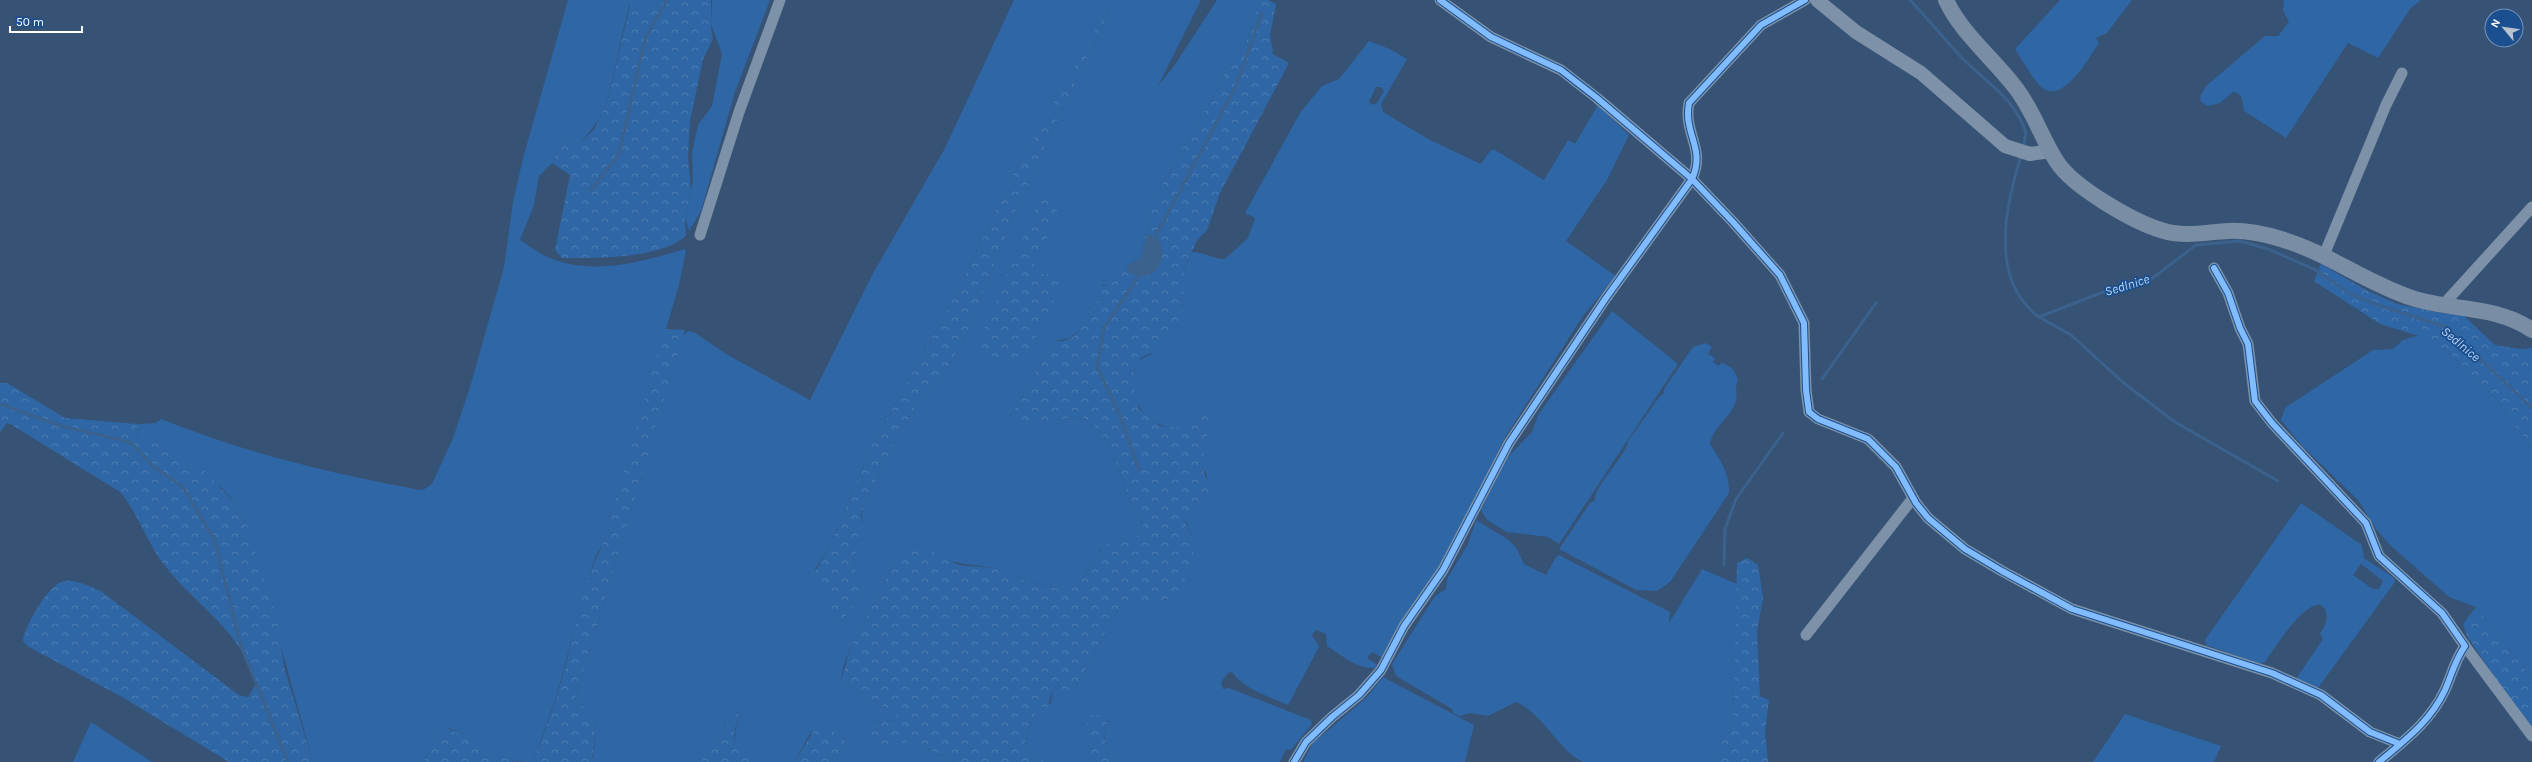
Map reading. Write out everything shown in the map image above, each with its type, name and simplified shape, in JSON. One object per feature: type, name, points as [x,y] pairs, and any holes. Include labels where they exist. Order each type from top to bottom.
[{"type":"main road","points":[[1946,0],[1959,22],[2022,96],[2043,152],[2078,184],[2160,230],[2182,234],[2248,232],[2280,239],[2324,255],[2394,292],[2443,305],[2505,316],[2532,330]]},
{"type":"street","points":[[700,235],[739,112],[780,0]]},
{"type":"street","points":[[1440,0],[1491,37],[1560,70],[1598,98],[1692,179],[1744,234],[1784,282],[1804,323],[1806,390],[1809,412],[1818,419],[1868,439],[1896,467],[1913,498],[1928,518],[1966,549],[2072,609],[2272,673],[2321,696],[2370,732],[2400,744]]},
{"type":"street","points":[[1294,762],[1306,742],[1358,695],[1381,670],[1404,626],[1443,570],[1509,443],[1611,291],[1692,179],[1698,158],[1690,131],[1687,114],[1689,104],[1761,25],[1804,0]]},
{"type":"street","points":[[1816,0],[1856,32],[1921,73],[1995,139],[2014,150],[2043,152]]},
{"type":"street","points":[[2324,255],[2386,105],[2402,73]]},
{"type":"street","points":[[2443,305],[2532,207]]},
{"type":"street","points":[[2214,268],[2228,293],[2240,328],[2248,344],[2255,401],[2272,423],[2366,523],[2379,556],[2442,613],[2532,736]]},
{"type":"street","points":[[1806,635],[1913,498]]},
{"type":"street","points":[[2379,762],[2412,736],[2427,720],[2444,690],[2456,657],[2465,646]]},
{"type":"green space","points":[[568,0],[659,0],[656,6],[629,6],[606,106],[599,119],[582,142],[578,140],[562,141],[552,163],[539,176],[534,205],[520,240],[548,257],[574,265],[606,266],[622,264],[654,258],[685,249],[686,251],[679,285],[602,546],[596,555],[584,592],[557,695],[533,762],[510,760],[495,756],[474,745],[457,732],[445,727],[439,731],[424,762],[313,762],[247,525],[237,506],[222,488],[138,435],[137,424],[156,423],[161,419],[223,442],[318,469],[415,489],[423,490],[432,484],[453,438],[470,387],[504,267],[513,202],[523,158]]},
{"type":"green space","points":[[659,0],[711,0],[711,29],[713,39],[703,59],[690,121],[688,157],[691,190],[685,218],[686,235],[676,243],[662,249],[646,253],[628,256],[562,258],[555,250],[570,175],[552,163],[562,141],[578,140],[582,142],[594,129],[606,106],[630,6],[656,6]]},
{"type":"green space","points":[[712,0],[770,0],[735,92],[701,211],[689,231],[685,218],[693,182],[692,152],[698,125],[712,106],[722,54],[711,24]]},
{"type":"green space","points":[[1014,0],[1201,0],[1158,86],[1174,66],[1217,0],[1258,0],[1251,30],[1244,46],[1239,54],[1224,69],[1223,81],[1195,126],[1152,204],[1141,254],[1109,286],[1102,285],[1099,299],[1089,308],[1082,328],[1070,338],[1054,341],[1009,418],[1051,420],[1082,417],[1095,427],[1109,444],[1132,504],[1143,525],[1141,535],[1100,550],[1077,587],[1067,591],[1001,574],[996,568],[946,560],[927,551],[918,544],[897,557],[850,649],[843,667],[841,681],[897,715],[897,720],[870,722],[892,746],[910,740],[954,762],[836,762],[845,741],[841,736],[816,729],[810,734],[794,762],[754,762],[746,758],[741,753],[735,741],[736,727],[742,713],[740,710],[711,743],[702,762],[592,762],[596,732],[595,721],[592,715],[576,696],[683,336],[688,331],[694,332],[726,354],[810,400],[871,277],[945,148]],"holes":[[[1108,7],[1109,12],[1055,125],[1011,223],[961,347],[943,375],[918,403],[899,433],[864,505],[862,514],[861,544],[853,558],[859,585],[858,598],[855,605],[841,621],[831,616],[829,598],[826,589],[818,581],[815,569],[828,549],[872,446],[950,306],[1013,175]]]},
{"type":"green space","points":[[1258,0],[1268,0],[1276,4],[1270,35],[1273,54],[1289,63],[1220,193],[1207,230],[1197,240],[1184,270],[1182,320],[1173,336],[1154,352],[1142,357],[1134,370],[1133,382],[1139,409],[1160,426],[1176,427],[1205,414],[1210,418],[1203,464],[1208,487],[1207,498],[1202,505],[1185,519],[1186,525],[1193,539],[1194,547],[1188,575],[1183,584],[1171,597],[1164,600],[1130,604],[1119,608],[1073,692],[1065,692],[1059,685],[1053,689],[1047,708],[1039,706],[1031,722],[1025,744],[1026,750],[1046,762],[954,762],[910,740],[890,749],[869,734],[870,722],[897,720],[897,715],[841,681],[850,649],[897,557],[913,542],[959,565],[996,568],[1002,574],[1067,591],[1080,582],[1104,546],[1114,539],[1141,535],[1143,525],[1132,504],[1109,444],[1095,427],[1082,417],[1012,424],[1009,418],[1054,341],[1062,341],[1074,336],[1080,328],[1089,309],[1099,299],[1100,286],[1109,286],[1141,254],[1152,204],[1195,126],[1223,81],[1224,69],[1239,54],[1244,46],[1251,30]]},
{"type":"green space","points":[[2060,0],[2132,0],[2107,33],[2096,38],[2099,43],[2076,76],[2060,89],[2052,91],[2044,89],[2040,86],[2015,49]]},
{"type":"green space","points":[[2284,0],[2421,0],[2410,9],[2378,58],[2348,43],[2286,138],[2244,111],[2242,99],[2239,94],[2233,92],[2220,103],[2208,106],[2201,102],[2200,96],[2207,85],[2265,36],[2278,36],[2289,22],[2283,10]]},
{"type":"green space","points":[[1108,6],[1109,12],[1055,125],[1011,223],[961,347],[943,375],[918,403],[899,433],[864,505],[861,515],[864,542],[853,558],[859,585],[858,598],[855,605],[841,621],[831,616],[826,589],[811,578],[828,549],[872,446],[950,306],[1013,175]]},
{"type":"green space","points":[[1369,41],[1390,49],[1407,59],[1381,104],[1383,112],[1428,139],[1481,164],[1491,150],[1495,150],[1544,180],[1568,140],[1575,144],[1598,105],[1629,135],[1607,180],[1566,241],[1616,276],[1583,316],[1504,439],[1448,555],[1383,658],[1372,652],[1367,658],[1378,665],[1375,668],[1368,668],[1350,661],[1327,646],[1326,634],[1316,630],[1312,635],[1319,647],[1288,705],[1250,688],[1232,672],[1228,673],[1221,682],[1223,689],[1229,688],[1311,720],[1312,724],[1291,750],[1286,749],[1280,762],[1117,762],[1104,736],[1104,731],[1109,719],[1104,715],[1091,715],[1090,762],[1046,762],[1026,750],[1025,744],[1031,722],[1039,706],[1051,703],[1053,689],[1059,685],[1073,692],[1119,608],[1127,604],[1166,600],[1194,551],[1193,539],[1185,519],[1189,513],[1203,503],[1207,475],[1202,466],[1203,452],[1209,427],[1205,414],[1178,427],[1164,426],[1155,422],[1140,408],[1135,399],[1132,379],[1135,369],[1141,360],[1157,349],[1169,333],[1181,311],[1183,301],[1182,281],[1192,252],[1225,259],[1248,238],[1255,218],[1245,213],[1300,113],[1322,86],[1339,79]],"holes":[[[1376,87],[1381,87],[1384,91],[1377,103],[1373,105],[1369,102]]]},
{"type":"green space","points":[[1050,200],[1057,205],[1057,216],[1030,274],[1052,274],[1058,282],[1058,291],[1034,342],[1017,363],[989,355],[981,361],[978,344],[1036,207],[1042,201]]},
{"type":"green space","points":[[2321,264],[2368,291],[2397,304],[2441,313],[2463,315],[2495,345],[2520,349],[2532,348],[2532,449],[2495,397],[2452,356],[2429,339],[2380,324],[2314,281]]},
{"type":"green space","points":[[1612,311],[1678,364],[1559,544],[1548,537],[1507,532],[1487,520],[1481,510],[1507,458],[1532,432],[1538,415]]},
{"type":"green space","points":[[665,329],[685,330],[576,696],[592,715],[595,721],[596,732],[592,762],[533,762],[563,677],[581,600],[602,546]]},
{"type":"green space","points":[[2420,335],[2429,339],[2452,356],[2495,397],[2532,449],[2532,678],[2476,607],[2449,597],[2390,545],[2376,529],[2358,500],[2303,447],[2281,420],[2285,408],[2373,350],[2393,349],[2403,340]]},
{"type":"green space","points":[[1706,343],[1712,347],[1708,354],[1715,358],[1713,362],[1719,366],[1722,362],[1733,369],[1738,379],[1736,385],[1737,395],[1734,407],[1718,427],[1710,444],[1726,473],[1729,493],[1670,582],[1657,591],[1636,590],[1559,549],[1590,503],[1595,500],[1596,494],[1605,478],[1623,453],[1628,441],[1660,396],[1664,394],[1664,389],[1693,347]]},
{"type":"green space","points":[[0,383],[7,383],[65,418],[137,424],[138,435],[178,454],[207,473],[237,506],[247,525],[276,615],[284,667],[313,762],[229,762],[122,697],[27,646],[23,641],[24,635],[37,608],[55,586],[61,582],[71,581],[88,585],[102,592],[239,695],[248,697],[256,684],[250,666],[241,649],[230,634],[165,566],[153,548],[133,510],[120,492],[12,425],[7,423],[0,432]]},
{"type":"green space","points":[[2301,503],[2362,545],[2364,558],[2394,578],[2395,582],[2318,688],[2296,679],[2323,639],[2320,634],[2326,623],[2327,615],[2321,605],[2314,606],[2298,618],[2282,637],[2265,662],[2260,664],[2206,645],[2205,640]],"holes":[[[2361,564],[2383,581],[2379,589],[2373,589],[2353,575]]]},
{"type":"green space","points":[[1476,520],[1509,540],[1517,549],[1524,564],[1546,575],[1556,557],[1559,555],[1670,612],[1669,623],[1702,569],[1737,584],[1733,717],[1717,755],[1718,762],[1583,762],[1575,758],[1567,751],[1534,714],[1516,702],[1488,716],[1470,713],[1460,716],[1453,713],[1452,709],[1396,676],[1392,664],[1435,596],[1446,589],[1447,579],[1467,546]]},
{"type":"green space","points":[[1747,558],[1758,565],[1763,598],[1757,631],[1760,696],[1769,700],[1765,732],[1768,762],[1718,762],[1717,755],[1733,717],[1737,563]]},
{"type":"green space","points":[[2476,607],[2532,678],[2532,733],[2467,636],[2463,624]]},
{"type":"green space","points":[[1383,677],[1474,725],[1465,762],[1303,762],[1313,743],[1366,698]]},
{"type":"green space","points":[[740,710],[742,713],[735,730],[735,741],[741,751],[754,762],[702,762],[706,749]]},
{"type":"green space","points":[[2125,714],[2221,746],[2214,762],[2093,762]]},
{"type":"green space","points":[[1091,715],[1105,715],[1109,719],[1104,731],[1104,736],[1117,762],[1090,762],[1087,720]]},
{"type":"green space","points":[[91,722],[152,762],[73,762]]},
{"type":"green space","points":[[818,724],[841,736],[845,741],[836,762],[794,762]]},
{"type":"green space","points":[[445,727],[462,735],[490,754],[518,762],[424,762],[439,731]]},
{"type":"shaded area","points":[[1147,234],[1159,239],[1162,247],[1162,255],[1157,269],[1152,274],[1137,276],[1128,272],[1126,266],[1141,259]]},
{"type":"waterway","points":[[591,190],[619,154],[646,36],[667,0]]},
{"type":"waterway","name":"Sedlnice","points":[[1910,0],[1963,59],[2008,101],[2021,121],[2026,133],[2023,148]]},
{"type":"waterway","points":[[1154,239],[1236,86],[1262,13]]},
{"type":"waterway","name":"Sedlnice","points":[[2021,156],[2010,197],[2006,220],[2005,242],[2007,263],[2013,283],[2023,302],[2039,317],[2103,292],[2150,280],[2196,245],[2240,241],[2268,249],[2314,269],[2349,293],[2375,304],[2446,327],[2532,408]]},
{"type":"waterway","points":[[1139,470],[1119,413],[1097,367],[1104,328],[1140,274]]},
{"type":"waterway","points":[[1822,379],[1876,303]]},
{"type":"waterway","points":[[2039,317],[2071,335],[2125,384],[2175,422],[2278,481]]},
{"type":"waterway","points":[[0,404],[61,426],[130,442],[153,466],[183,487],[215,541],[241,646],[288,762]]},
{"type":"waterway","points":[[1724,565],[1725,529],[1736,499],[1783,433]]},
{"type":"cycle path","points":[[1440,0],[1491,37],[1561,70],[1597,98],[1692,179],[1780,275],[1804,323],[1806,390],[1809,412],[1818,419],[1868,439],[1896,467],[1916,503],[1928,518],[1965,549],[2072,609],[2272,673],[2321,695],[2370,732],[2400,744]]},
{"type":"cycle path","points":[[1294,762],[1306,742],[1332,717],[1359,695],[1381,670],[1404,626],[1443,570],[1509,443],[1606,298],[1692,179],[1696,168],[1697,158],[1689,124],[1689,103],[1761,25],[1805,0]]},
{"type":"cycle path","points":[[2214,268],[2228,293],[2240,328],[2248,344],[2255,401],[2272,423],[2366,523],[2379,556],[2442,613],[2465,646],[2456,662],[2445,690],[2432,712],[2416,730],[2379,762]]}]
